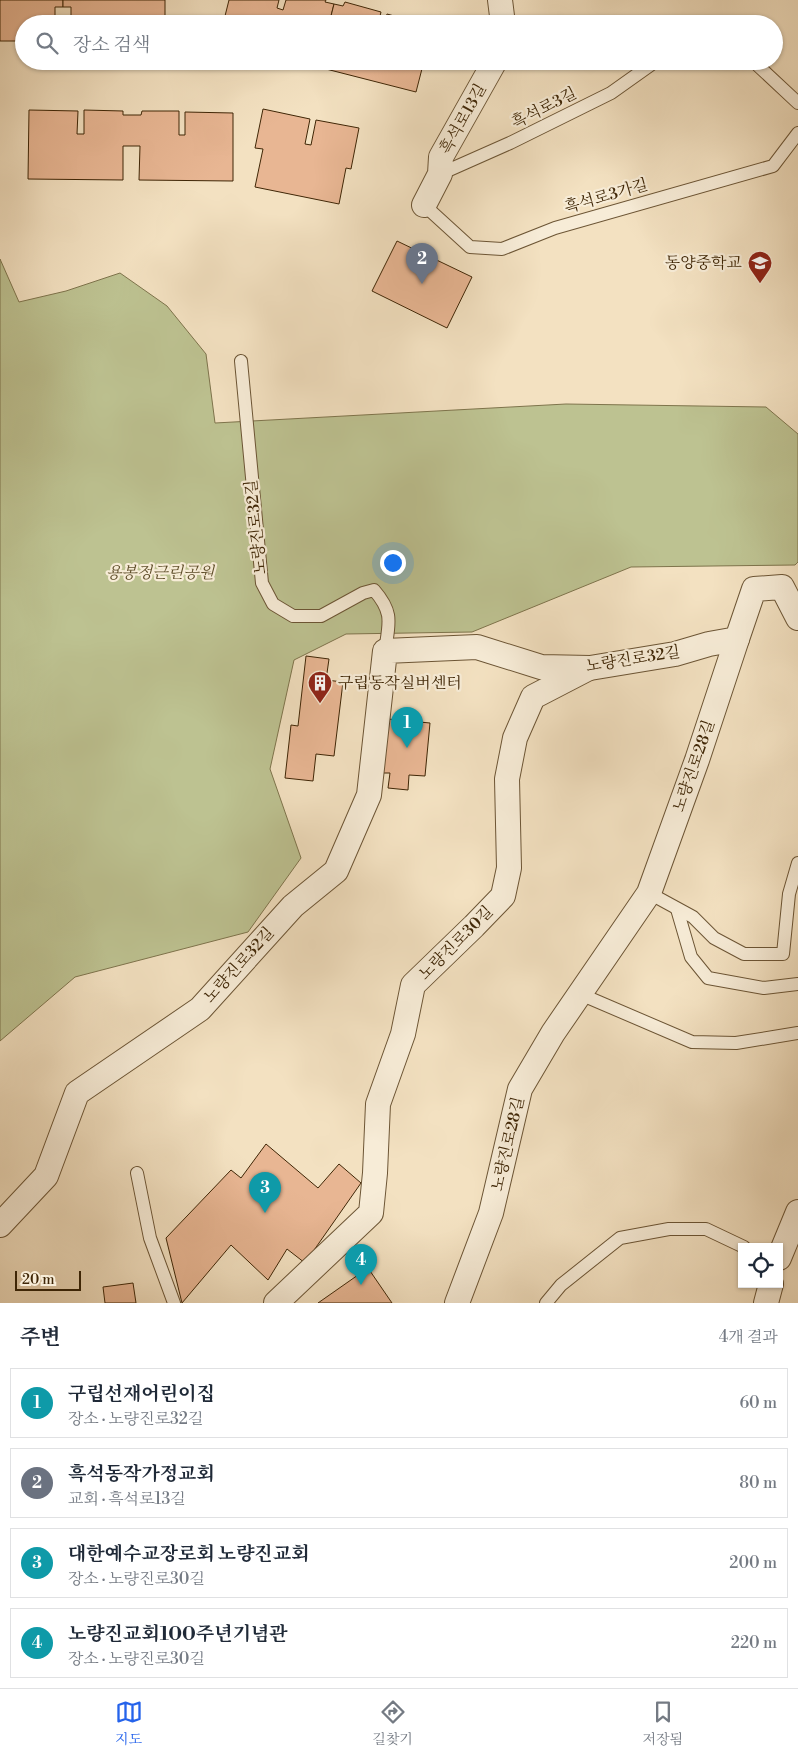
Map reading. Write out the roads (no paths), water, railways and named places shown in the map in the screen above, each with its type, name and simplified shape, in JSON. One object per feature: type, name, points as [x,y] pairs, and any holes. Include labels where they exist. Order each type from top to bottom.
[{"type":"street","name":"흑석로13길","points":[[424,205],[440,174],[441,157],[491,70]]},
{"type":"street","points":[[737,639],[754,589],[782,586],[798,618]]},
{"type":"street","name":"노량진로32길","points":[[0,1225],[46,1176],[77,1094],[200,1009],[293,906],[336,871],[369,795],[386,651],[477,647],[541,667],[590,668],[675,654],[708,644],[737,639]]},
{"type":"street","name":"노량진로28길","points":[[457,1303],[491,1214],[520,1090],[553,1033],[649,893],[697,760],[737,639]]},
{"type":"street","name":"노량진로30길","points":[[276,1303],[371,1213],[376,1173],[378,1104],[403,1034],[414,985],[503,896],[509,868],[507,779],[515,738],[533,697],[590,668]]},
{"type":"street","points":[[783,1249],[797,1218]]},
{"type":"street","points":[[766,1303],[770,1288]]},
{"type":"lane","name":"흑석로3길","points":[[440,174],[510,143],[611,93],[643,70]]},
{"type":"lane","points":[[763,70],[798,103]]},
{"type":"lane","name":"흑석로3가길","points":[[424,205],[470,247],[502,249],[555,228],[772,166],[798,133]]},
{"type":"lane","name":"노량진로32길","points":[[241,361],[262,583],[273,604],[293,616],[321,616],[363,593],[374,590],[384,601],[390,619],[386,651]]},
{"type":"lane","points":[[649,893],[693,917],[714,938],[744,954],[783,954],[789,894],[798,864]]},
{"type":"lane","points":[[677,909],[691,956],[708,978],[764,988],[798,984]]},
{"type":"lane","points":[[580,994],[692,1042],[736,1043],[798,1034]]},
{"type":"lane","points":[[137,1173],[150,1238],[174,1303]]},
{"type":"lane","points":[[546,1303],[562,1285],[620,1238],[669,1229],[706,1229],[738,1244]]},
{"type":"place","name":"흑석동작가정교회","points":[[422,284]]},
{"type":"place","name":"동양중학교","points":[[760,284]]},
{"type":"place","name":"구립동작실버센터","points":[[320,704]]},
{"type":"place","name":"구립선재어린이집","points":[[407,748]]},
{"type":"place","name":"대한예수교장로회 노량진교회","points":[[265,1213]]},
{"type":"place","name":"노량진교회100주년기념관","points":[[361,1285]]},
{"type":"park label","name":"용봉정근린공원","points":[[160,573]]}]
